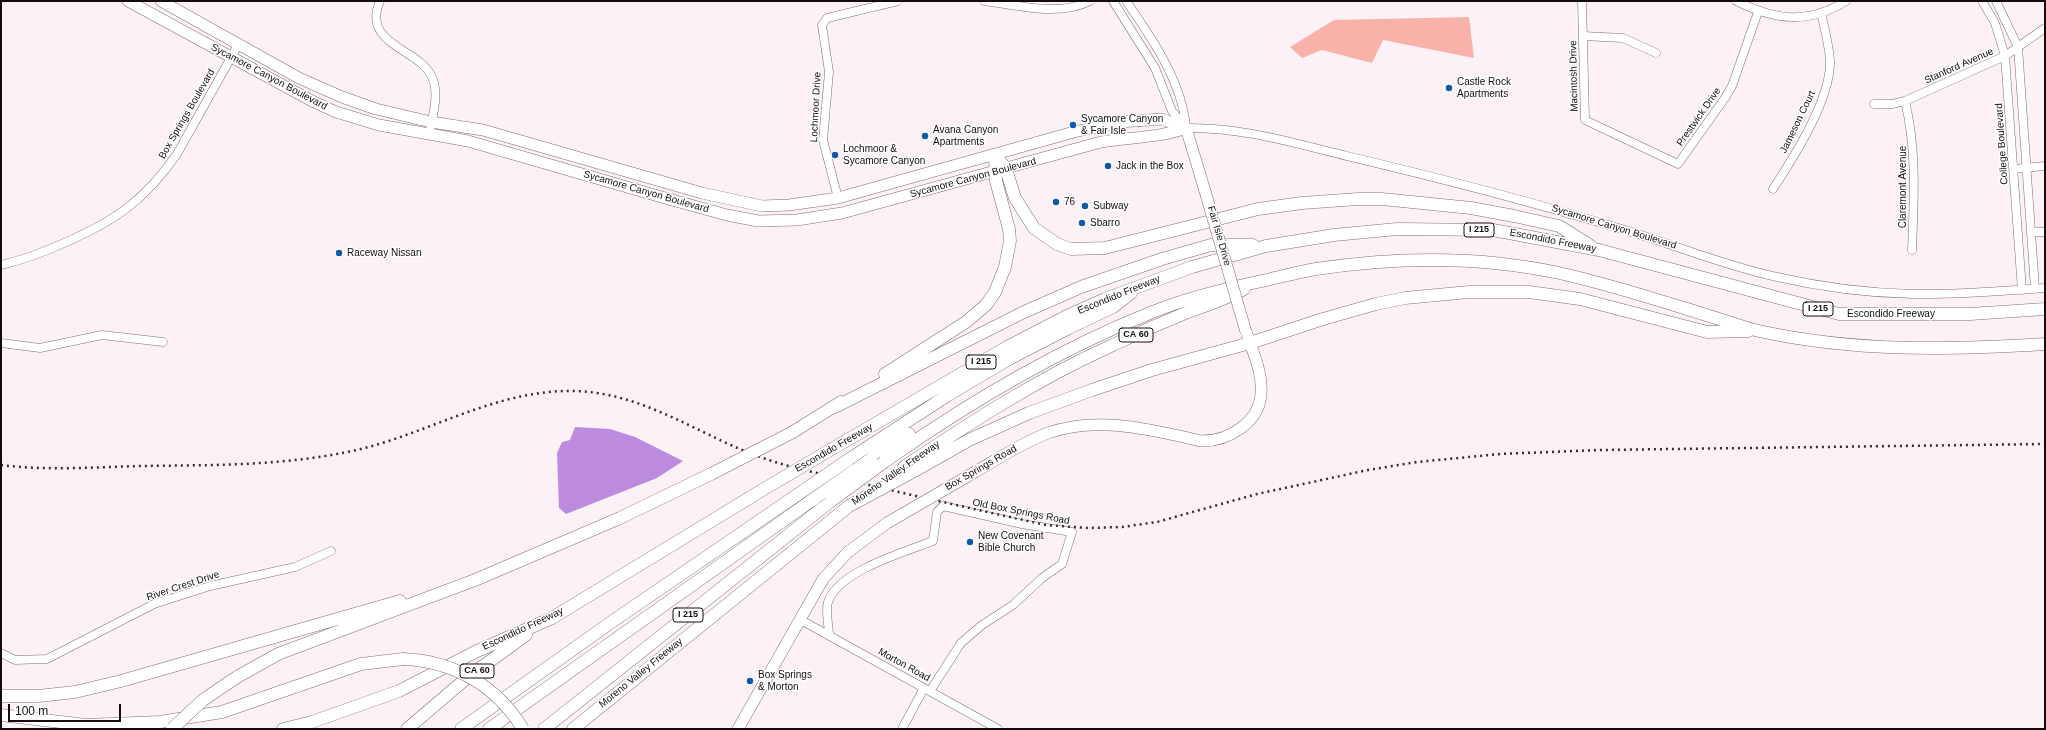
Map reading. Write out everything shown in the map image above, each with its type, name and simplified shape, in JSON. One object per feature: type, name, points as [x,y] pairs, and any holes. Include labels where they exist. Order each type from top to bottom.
[{"type":"highway","points":[[995,155],[1015,198],[1034,228],[1057,244],[1071,249],[1105,248],[1258,209],[1302,202],[1382,199],[1471,208],[1559,226],[1598,250]]},
{"type":"highway","points":[[172,729],[203,700],[237,677],[278,654],[474,580],[620,518],[793,432],[835,407],[966,322],[986,305],[995,292],[1005,267],[1010,241],[1009,229],[996,181],[1001,170]]},
{"type":"highway","name":"Escondido Freeway","points":[[282,729],[348,710],[399,691],[475,652],[552,618],[764,488],[1007,347],[1067,316],[1143,284],[1192,267],[1266,246],[1334,235],[1397,229],[1493,230],[1598,250],[1839,314],[1970,314],[2045,309]]},
{"type":"highway","points":[[835,407],[1024,312],[1081,287],[1162,259],[1211,245],[1266,246]]},
{"type":"highway","name":"I 215","points":[[544,729],[831,501],[884,462],[954,414],[1007,382],[1067,350],[1152,312],[1220,290],[1313,269],[1387,261],[1409,260],[1504,265],[1558,273],[1589,281],[1757,331],[1828,343],[1902,349],[1972,348],[2045,344]]},
{"type":"highway","points":[[489,729],[871,459],[991,383],[1038,357],[1093,330],[1167,301],[1246,279],[1280,272],[1313,269]]},
{"type":"highway","name":"Moreno Valley Freeway","points":[[573,729],[850,506],[910,468],[964,426],[1066,367],[1189,312],[1223,300],[1259,282]]},
{"type":"highway","points":[[461,729],[610,623],[848,460],[962,387],[1029,348],[1113,307],[1143,284]]},
{"type":"highway","points":[[910,468],[1036,411],[1248,338],[1376,304],[1432,294],[1502,291],[1554,294],[1580,299],[1708,332],[1757,331]]},
{"type":"highway","points":[[1,696],[38,696],[75,692],[120,681],[474,580]]},
{"type":"highway","name":"CA 60","points":[[407,729],[468,677],[552,618]]},
{"type":"highway","points":[[1,715],[86,725],[160,722],[222,712],[362,664],[403,659],[417,659],[443,665],[473,678],[500,698],[523,729]]},
{"type":"main road","name":"Sycamore Canyon Boulevard","points":[[128,1],[312,101],[336,112],[379,125],[468,141],[686,204],[727,215],[758,221],[797,220],[842,213],[1101,142],[1168,134],[1186,128]]},
{"type":"main road","name":"Sycamore Canyon Boulevard","points":[[161,1],[300,78],[342,97],[376,109],[431,122],[483,130],[727,200],[769,206],[789,205],[838,198],[1074,132],[1120,122],[1162,119],[1186,128]]},
{"type":"main road","name":"Fair Isle Drive","points":[[1186,128],[1206,191],[1248,338]]},
{"type":"main road","name":"Box Springs Road","points":[[738,729],[823,579],[848,552],[887,523],[1030,441],[1050,433],[1084,425],[1116,425],[1202,441],[1213,441],[1225,438],[1246,424],[1262,395],[1256,362],[1248,338]]},
{"type":"street","points":[[380,1],[377,21],[380,31],[390,43],[423,64],[433,78],[435,94],[429,135]]},
{"type":"street","name":"Lochmoor Drive","points":[[838,198],[823,140],[829,72],[822,25],[827,18],[898,1]]},
{"type":"street","points":[[984,1],[1031,4],[1060,9],[1073,8],[1090,1]]},
{"type":"street","name":"Fair Isle Drive","points":[[1113,1],[1155,68],[1172,111],[1186,128]]},
{"type":"street","name":"Fair Isle Drive","points":[[1126,1],[1152,39],[1166,67],[1185,112],[1186,128]]},
{"type":"street","name":"Macintosh Drive","points":[[1582,1],[1585,120],[1678,164]]},
{"type":"street","points":[[1736,1],[1758,12],[1788,17],[1804,17],[1821,13],[1846,1]]},
{"type":"street","name":"College Boulevard","points":[[1982,1],[1995,23],[2005,56],[2022,290]]},
{"type":"street","points":[[1996,1],[2018,47],[2035,289]]},
{"type":"street","name":"Prestwick Drive","points":[[1678,164],[1726,98],[1732,86],[1758,12]]},
{"type":"street","name":"Jameson Court","points":[[1773,189],[1786,170],[1823,97],[1830,63],[1821,13]]},
{"type":"street","name":"Stanford Avenue","points":[[1874,104],[1892,104],[1905,101],[2005,56],[2045,28]]},
{"type":"street","points":[[1583,36],[1623,38],[1656,53]]},
{"type":"street","name":"Box Springs Boulevard","points":[[1,265],[47,250],[93,230],[117,217],[142,196],[166,170],[178,154],[238,45]]},
{"type":"street","name":"Claremont Avenue","points":[[1905,101],[1911,126],[1914,153],[1912,250]]},
{"type":"street","name":"Sycamore Canyon Boulevard","points":[[1186,128],[1206,128],[1261,134],[1416,172],[1588,219],[1665,242],[1734,266],[1807,284],[1867,292],[1913,294],[2045,288]]},
{"type":"street","points":[[2014,169],[2045,166]]},
{"type":"street","points":[[2032,232],[2045,232]]},
{"type":"street","points":[[1,343],[40,348],[102,335],[163,342]]},
{"type":"street","name":"Old Box Springs Road","points":[[829,636],[828,601],[841,583],[856,572],[933,541],[937,512],[943,506],[1022,524],[1072,532],[1062,564],[1042,578],[1013,605],[982,625],[961,643],[927,689]]},
{"type":"street","name":"River Crest Drive","points":[[1,653],[15,660],[47,659],[154,604],[210,586],[295,567],[332,551]]},
{"type":"street","name":"Morton Road","points":[[799,619],[998,729]]},
{"type":"street","points":[[902,729],[927,689]]},
{"type":"shaded area","points":[[1469,17],[1474,58],[1383,40],[1372,63],[1322,50],[1302,58],[1290,47],[1334,20]]},
{"type":"shaded area","points":[[575,427],[610,429],[635,437],[683,461],[657,478],[566,514],[559,508],[557,453],[562,442],[570,440]]},
{"type":"railway","points":[[1,465],[36,468],[71,468],[221,465],[300,460],[352,451],[380,444],[462,414],[517,397],[546,392],[575,391],[602,394],[652,408],[747,452],[793,467],[1046,525],[1088,528],[1122,527],[1157,522],[1257,494],[1368,470],[1417,462],[1500,454],[1599,450],[2045,444]]},
{"type":"place","name":"Castle Rock Apartments","points":[[1449,88]]},
{"type":"place","name":"Sycamore Canyon & Fair Isle","points":[[1073,125]]},
{"type":"place","name":"Avana Canyon Apartments","points":[[925,136]]},
{"type":"place","name":"Lochmoor & Sycamore Canyon","points":[[835,155]]},
{"type":"place","name":"Jack in the Box","points":[[1108,166]]},
{"type":"place","name":"76","points":[[1056,202]]},
{"type":"place","name":"Subway","points":[[1085,206]]},
{"type":"place","name":"Sbarro","points":[[1082,223]]},
{"type":"place","name":"Raceway Nissan","points":[[339,253]]},
{"type":"place","name":"New Covenant Bible Church","points":[[970,542]]},
{"type":"place","name":"Box Springs & Morton","points":[[750,681]]}]
